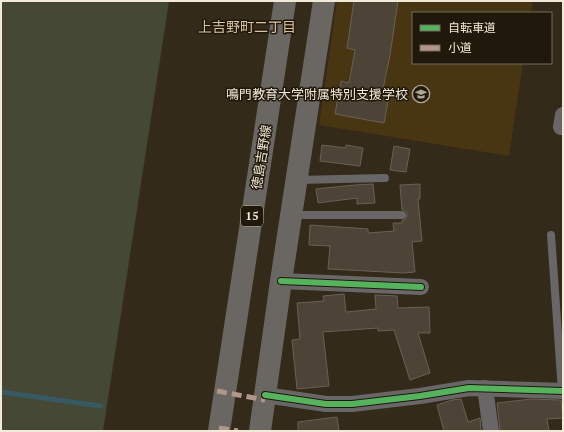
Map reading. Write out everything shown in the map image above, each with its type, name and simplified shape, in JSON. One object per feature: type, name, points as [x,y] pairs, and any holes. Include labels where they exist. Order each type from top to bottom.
[{"type":"main road","name":"徳島吉野線","points":[[219,431],[285,1]]},
{"type":"main road","points":[[260,431],[296,180],[324,1]]},
{"type":"street","points":[[281,281],[422,287]]},
{"type":"street","points":[[265,395],[326,404],[352,404],[420,396],[469,388],[563,391]]},
{"type":"street","points":[[484,388],[491,431]]},
{"type":"lane","points":[[296,180],[385,178]]},
{"type":"lane","points":[[291,215],[402,215]]},
{"type":"lane","points":[[551,235],[563,391]]},
{"type":"shaded area","name":"鳴門教育大学附属特別支援学校","points":[[337,1],[533,1],[531,12],[412,12],[412,64],[523,64],[509,156],[319,125]]},
{"type":"green space","points":[[1,1],[169,1],[103,431],[1,431]]},
{"type":"building","points":[[354,1],[398,1],[383,89],[390,90],[384,123],[335,114],[341,81],[349,83],[355,50],[347,48]]},
{"type":"building","points":[[322,145],[346,148],[346,145],[363,148],[360,166],[320,161]]},
{"type":"building","points":[[394,146],[410,149],[406,172],[390,170]]},
{"type":"building","points":[[373,184],[375,203],[357,204],[357,198],[318,203],[316,189]]},
{"type":"building","points":[[420,184],[420,199],[418,199],[422,241],[412,242],[415,272],[404,273],[328,269],[330,246],[309,245],[310,225],[368,229],[368,233],[394,231],[393,223],[402,223],[402,220],[405,220],[407,215],[407,212],[402,210],[400,185]]},
{"type":"building","points":[[344,294],[346,312],[376,309],[375,295],[397,296],[398,308],[429,307],[430,333],[418,333],[430,373],[410,380],[394,330],[378,331],[378,328],[323,332],[329,386],[297,389],[292,340],[300,339],[297,303],[324,301],[323,296]]},
{"type":"building","points":[[461,399],[468,422],[480,418],[481,431],[444,431],[437,405],[452,400]]},
{"type":"building","points":[[531,399],[561,400],[563,418],[547,419],[549,431],[500,431],[497,403]]},
{"type":"building","points":[[337,417],[339,431],[298,431],[298,422]]},
{"type":"waterway","points":[[1,392],[101,406]]},
{"type":"marked path","points":[[217,391],[265,400]]},
{"type":"marked path","points":[[219,428],[238,431]]},
{"type":"cycle path","points":[[281,281],[421,287]]},
{"type":"cycle path","points":[[265,395],[326,404],[352,404],[420,396],[469,388],[563,391]]},
{"type":"place","name":"鳴門教育大学附属特別支援学校","points":[[421,94]]},
{"type":"district","name":"上吉野町二丁目","points":[[247,27]]}]
